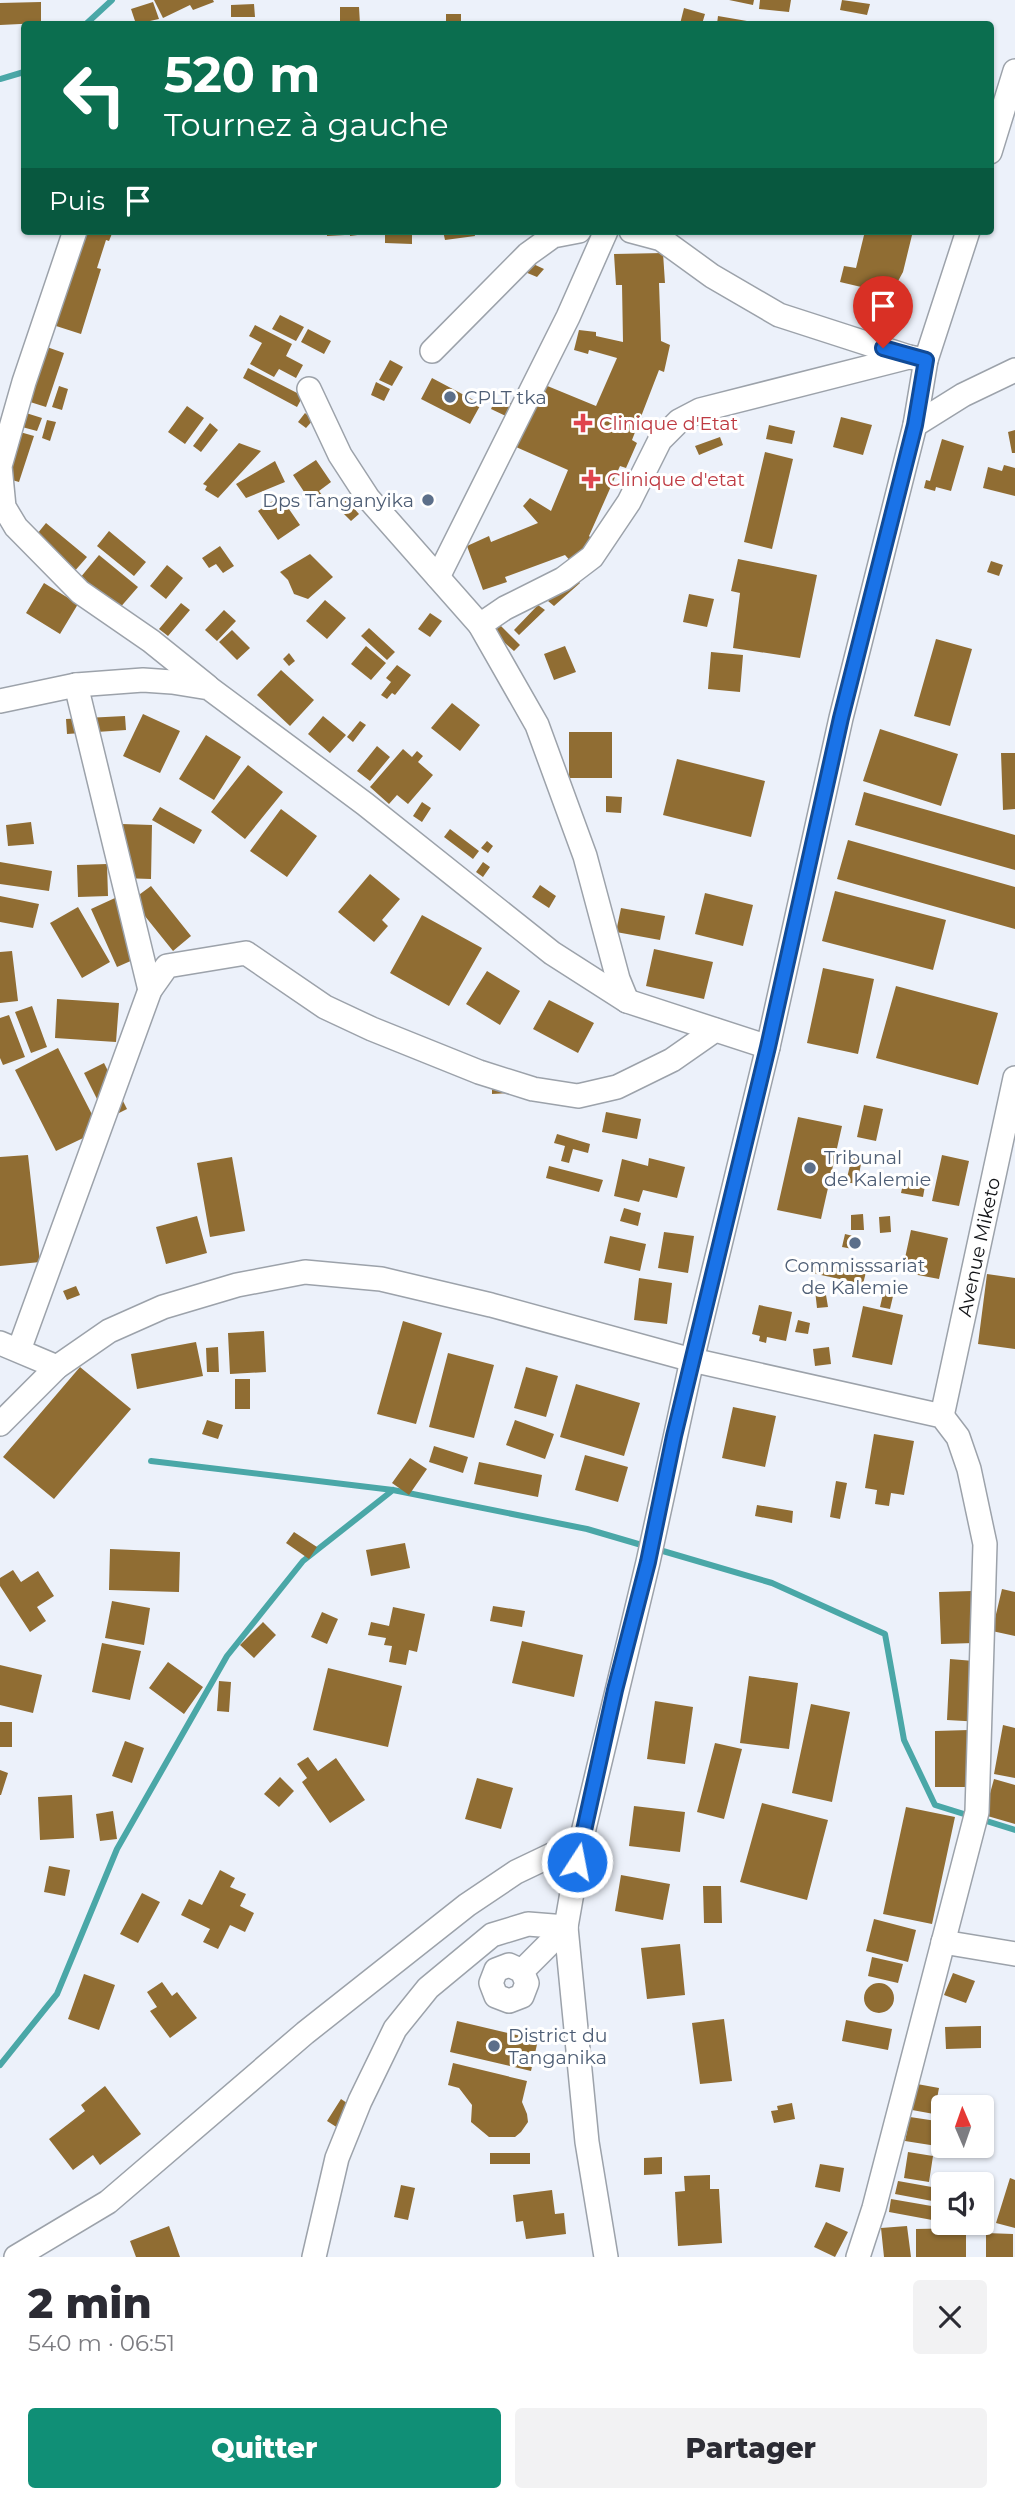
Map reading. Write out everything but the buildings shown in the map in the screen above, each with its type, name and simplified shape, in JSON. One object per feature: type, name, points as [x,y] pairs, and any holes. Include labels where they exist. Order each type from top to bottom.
[{"type":"street","points":[[994,139],[1015,71]]},
{"type":"street","points":[[74,235],[24,382],[0,466],[4,507],[16,527],[80,592],[152,641],[209,688],[365,804],[552,953],[627,1001],[768,1047]]},
{"type":"street","points":[[432,351],[528,254],[558,235]]},
{"type":"street","points":[[438,578],[568,317],[604,235]]},
{"type":"street","points":[[646,235],[661,239],[712,276],[779,315],[918,358]]},
{"type":"street","points":[[606,2257],[587,2142],[566,1927],[581,1841],[648,1562],[692,1360],[768,1047],[841,718],[915,425],[918,358],[966,235]]},
{"type":"street","points":[[480,625],[505,608],[563,579],[592,557],[629,502],[660,440],[678,421],[701,410],[918,358]]},
{"type":"street","points":[[915,425],[963,395],[1015,370]]},
{"type":"street","points":[[309,389],[340,455],[368,498],[480,625],[537,725],[585,856],[614,968],[627,1001]]},
{"type":"street","points":[[0,701],[76,685],[143,680],[209,688]]},
{"type":"street","points":[[76,685],[150,990]]},
{"type":"street","points":[[57,1367],[9,1347],[150,990],[167,966],[246,953],[325,1007],[372,1030],[479,1072],[533,1088],[578,1096],[617,1087],[672,1060],[715,1030]]},
{"type":"street","name":"Avenue Miketo","points":[[942,1416],[1015,1078]]},
{"type":"street","points":[[0,1424],[57,1367],[108,1331],[163,1307],[237,1285],[305,1272],[381,1279],[491,1305],[692,1360],[942,1416],[958,1437],[970,1469],[985,1544],[977,1812],[874,2208],[858,2257]]},
{"type":"street","points":[[16,2257],[108,2202],[304,2033],[467,1905],[516,1872],[581,1841]]},
{"type":"street","points":[[314,2257],[337,2158],[394,2029],[428,1988],[492,1935],[528,1924],[566,1927]]},
{"type":"street","points":[[522,1970],[566,1927]]},
{"type":"street","points":[[943,1942],[1015,1954]]},
{"type":"waterway","points":[[89,21],[112,0]]},
{"type":"waterway","points":[[0,79],[21,73]]},
{"type":"waterway","points":[[151,1461],[393,1490],[587,1529],[645,1546]]},
{"type":"waterway","points":[[0,2065],[57,1994],[117,1849],[227,1656],[303,1561],[393,1490]]},
{"type":"waterway","points":[[656,1549],[772,1583],[885,1634],[904,1740],[935,1805],[1015,1830]]},
{"type":"place","name":"CPLT tka","points":[[450,397]]},
{"type":"place","name":"Clinique d'Etat","points":[[583,423]]},
{"type":"place","name":"Clinique d'etat","points":[[591,479]]},
{"type":"place","name":"Dps Tanganyika","points":[[428,500]]},
{"type":"place","name":"Tribunal de Kalemie","points":[[810,1168]]},
{"type":"place","name":"Commisssariat de Kalemie","points":[[855,1243]]},
{"type":"place","name":"District du Tanganika","points":[[494,2046]]},
{"type":"route","points":[[577,1862],[615,1690],[648,1562],[674,1436],[768,1047],[841,718],[915,425],[926,360],[883,348]]}]
